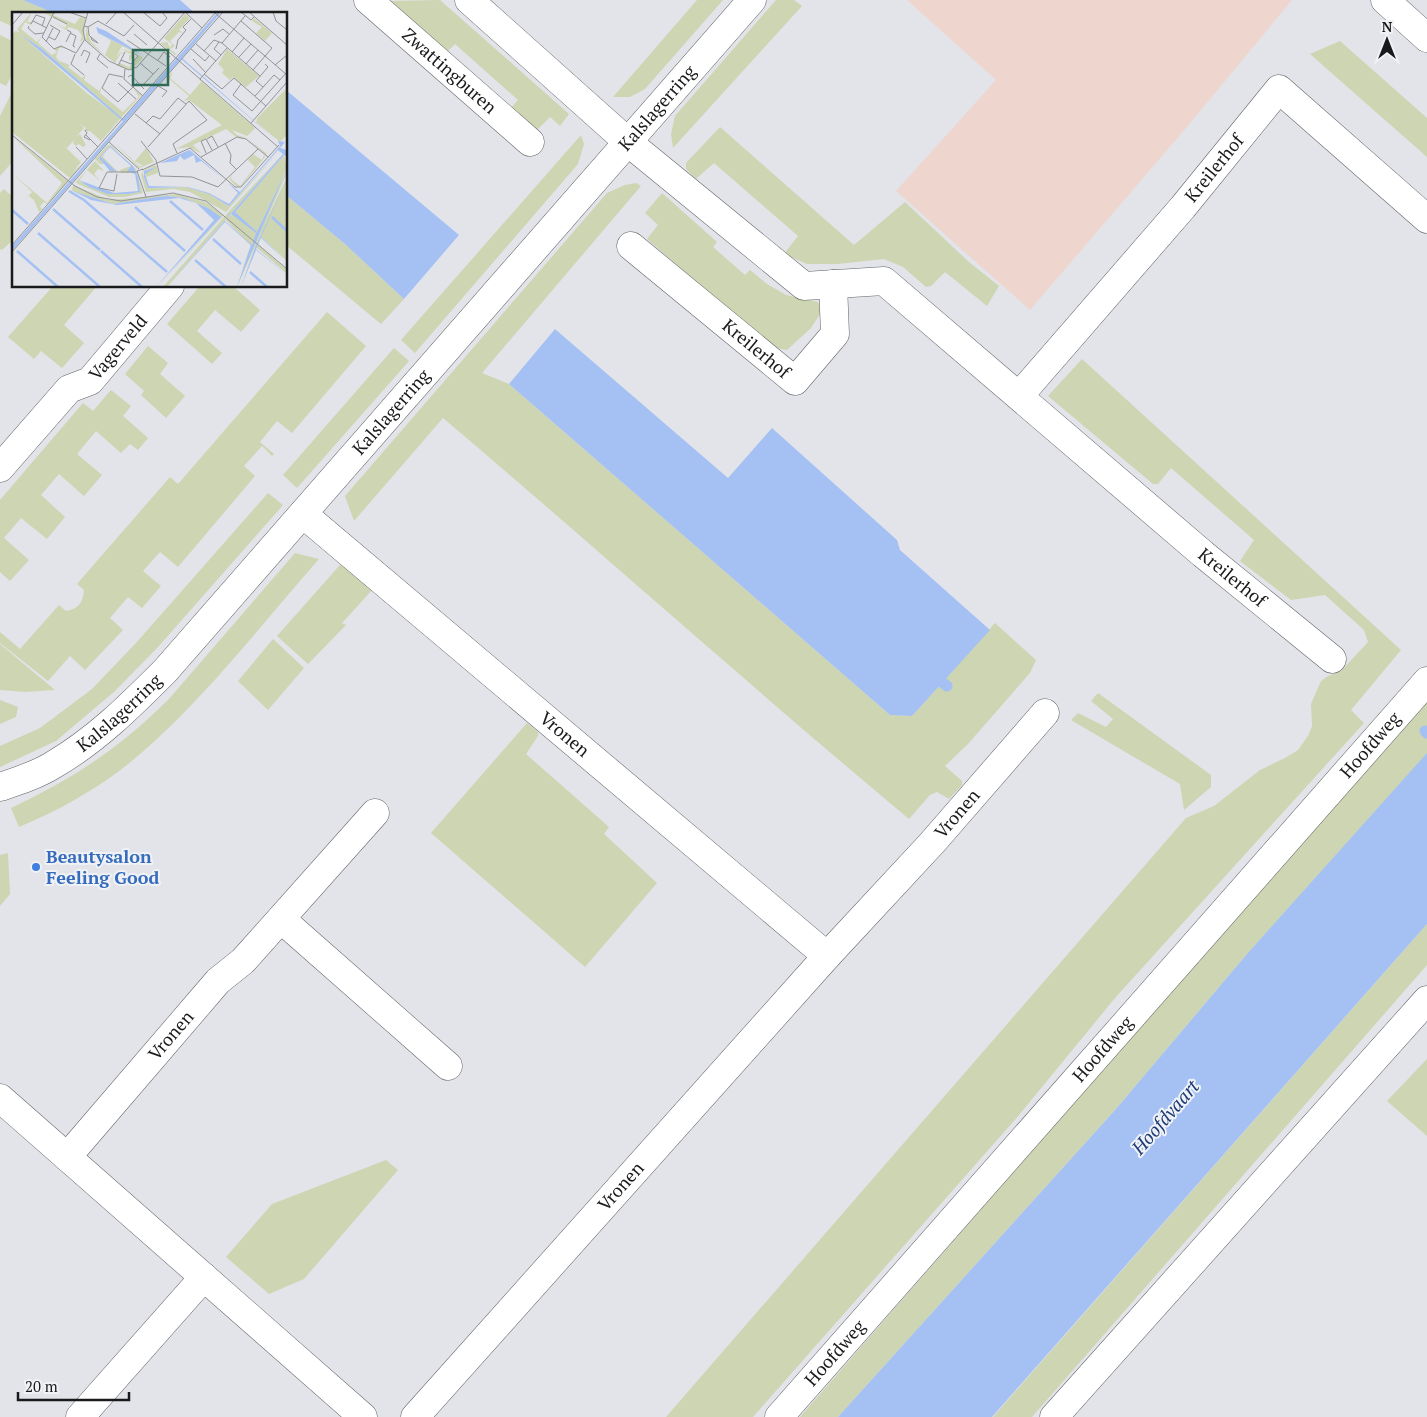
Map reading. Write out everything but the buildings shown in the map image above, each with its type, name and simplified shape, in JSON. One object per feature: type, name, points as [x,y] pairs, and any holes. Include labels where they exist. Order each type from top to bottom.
[{"type":"street","name":"Zwattingburen","points":[[368,0],[530,142]]},
{"type":"street","points":[[469,0],[629,143]]},
{"type":"street","name":"Kalslagerring","points":[[0,787],[52,766],[104,731],[165,671],[629,143],[752,0]]},
{"type":"street","points":[[1386,0],[1427,38]]},
{"type":"street","name":"Kreilerhof","points":[[1019,396],[1183,207],[1279,89],[1427,219]]},
{"type":"street","name":"Kreilerhof","points":[[629,143],[804,286],[884,281],[1203,554],[1332,659]]},
{"type":"street","name":"Kreilerhof","points":[[631,246],[795,380],[835,334],[833,284]]},
{"type":"street","name":"Vagerveld","points":[[0,468],[69,389],[90,381],[168,288]]},
{"type":"street","name":"Vronen","points":[[304,514],[827,956]]},
{"type":"street","name":"Hoofdweg","points":[[779,1417],[1427,681]]},
{"type":"street","name":"Vronen","points":[[415,1417],[827,956],[932,843],[1045,714]]},
{"type":"street","name":"Vronen","points":[[67,1157],[218,981],[243,961],[375,813]]},
{"type":"street","points":[[281,919],[448,1066]]},
{"type":"street","points":[[1054,1417],[1427,1000]]},
{"type":"street","points":[[0,1098],[363,1417]]},
{"type":"street","points":[[80,1417],[204,1277]]},
{"type":"shaded area","points":[[907,0],[1292,0],[1186,128],[1030,310],[896,191],[996,80]]},
{"type":"green space","points":[[0,0],[23,0],[51,12],[12,12],[12,26],[0,21]]},
{"type":"green space","points":[[440,0],[569,114],[560,126],[550,117],[535,132],[511,108],[518,100],[455,44],[447,52],[393,5],[391,1]]},
{"type":"green space","points":[[697,0],[723,0],[645,89],[630,97],[613,97]]},
{"type":"green space","points":[[776,0],[794,0],[802,6],[673,148],[671,134],[675,116]]},
{"type":"green space","points":[[0,35],[12,41],[12,75],[6,86],[0,83]]},
{"type":"green space","points":[[1340,41],[1427,118],[1427,157],[1310,54]]},
{"type":"green space","points":[[12,92],[12,162],[0,176],[0,116]]},
{"type":"green space","points":[[720,127],[854,245],[905,202],[970,263],[999,286],[987,306],[945,272],[931,286],[926,287],[903,267],[884,259],[838,264],[807,264],[784,254],[798,236],[714,163],[696,179],[686,169],[686,163]]},
{"type":"green space","points":[[581,135],[584,144],[578,164],[415,353],[401,340]]},
{"type":"green space","points":[[636,183],[641,186],[482,373],[509,384],[890,715],[912,716],[995,623],[1036,660],[1030,673],[968,744],[945,766],[962,781],[962,785],[949,799],[937,792],[930,795],[909,819],[443,418],[354,521],[345,496],[607,193],[625,185]]},
{"type":"green space","points":[[4,189],[12,196],[12,241],[2,250],[0,249],[0,193]]},
{"type":"green space","points":[[662,193],[717,242],[713,247],[745,275],[750,270],[767,284],[786,295],[818,302],[822,311],[811,328],[787,350],[768,345],[647,239],[658,225],[645,213]]},
{"type":"green space","points":[[288,197],[345,244],[404,299],[381,324],[288,247]]},
{"type":"green space","points":[[51,288],[95,288],[64,325],[84,343],[62,368],[41,351],[34,359],[8,337]]},
{"type":"green space","points":[[198,288],[235,288],[260,310],[241,332],[215,310],[197,331],[222,353],[212,364],[167,324]]},
{"type":"green space","points":[[327,312],[366,346],[292,433],[277,421],[260,442],[274,454],[272,456],[262,446],[244,466],[255,476],[178,567],[160,552],[143,571],[161,586],[142,608],[128,597],[110,618],[123,630],[85,670],[70,656],[48,681],[0,643],[0,632],[20,649],[59,605],[66,611],[77,607],[83,598],[84,590],[77,584],[170,477],[178,484]]},
{"type":"green space","points":[[148,346],[168,363],[160,374],[185,396],[166,418],[141,395],[144,391],[125,374]]},
{"type":"green space","points":[[394,348],[409,361],[297,488],[283,475]]},
{"type":"green space","points":[[1082,359],[1401,650],[1351,710],[1364,723],[1115,998],[1019,1115],[753,1417],[666,1417],[1186,818],[1214,806],[1260,770],[1298,750],[1308,736],[1312,726],[1311,704],[1321,681],[1341,671],[1368,642],[1364,630],[1325,595],[1291,600],[1240,561],[1254,540],[1171,468],[1158,484],[1153,484],[1048,396]]},
{"type":"green space","points":[[111,390],[131,406],[123,416],[148,438],[138,450],[130,444],[121,453],[96,431],[77,454],[102,475],[84,496],[59,474],[41,495],[65,517],[47,539],[21,518],[4,538],[29,560],[10,581],[0,572],[0,500],[83,403],[93,411]]},
{"type":"green space","points":[[268,493],[283,505],[158,647],[115,691],[56,741],[0,767],[0,746],[40,728],[92,689],[136,643]]},
{"type":"green space","points":[[295,553],[319,559],[210,685],[164,733],[97,787],[51,813],[19,827],[11,808],[55,786],[94,762],[149,718],[168,700]]},
{"type":"green space","points":[[340,565],[344,565],[373,589],[342,623],[346,625],[308,664],[277,636]]},
{"type":"green space","points":[[273,639],[304,668],[268,710],[238,681]]},
{"type":"green space","points":[[0,644],[55,690],[25,692],[0,690]]},
{"type":"green space","points":[[1098,693],[1211,775],[1211,787],[1184,810],[1180,784],[1071,720],[1078,713],[1106,727],[1113,719],[1091,701]]},
{"type":"green space","points":[[1427,698],[1427,753],[1425,756],[1247,954],[1116,1109],[838,1417],[800,1417]]},
{"type":"green space","points":[[0,700],[18,707],[16,717],[0,724]]},
{"type":"green space","points":[[527,723],[538,732],[538,736],[526,754],[609,827],[604,834],[657,883],[585,967],[431,833]]},
{"type":"green space","points":[[8,853],[10,894],[0,906],[0,855]]},
{"type":"green space","points":[[1427,924],[1427,965],[1032,1417],[993,1417]]},
{"type":"green space","points":[[1427,1059],[1427,1136],[1387,1101]]},
{"type":"green space","points":[[386,1160],[398,1170],[304,1279],[269,1294],[226,1257],[272,1204]]},
{"type":"water","points":[[23,0],[180,0],[194,12],[51,12]]},
{"type":"water","points":[[288,92],[459,235],[404,299],[345,244],[288,197]]},
{"type":"water","points":[[555,329],[728,478],[772,428],[897,540],[900,550],[990,630],[912,716],[890,715],[509,384]]},
{"type":"water","name":"Hoofdvaart","points":[[1427,753],[1427,924],[992,1417],[838,1417],[1116,1109],[1247,954]]},
{"type":"waterway","points":[[931,674],[947,686]]},
{"type":"place","name":"Beautysalon Feeling Good","points":[[36,867]]}]
